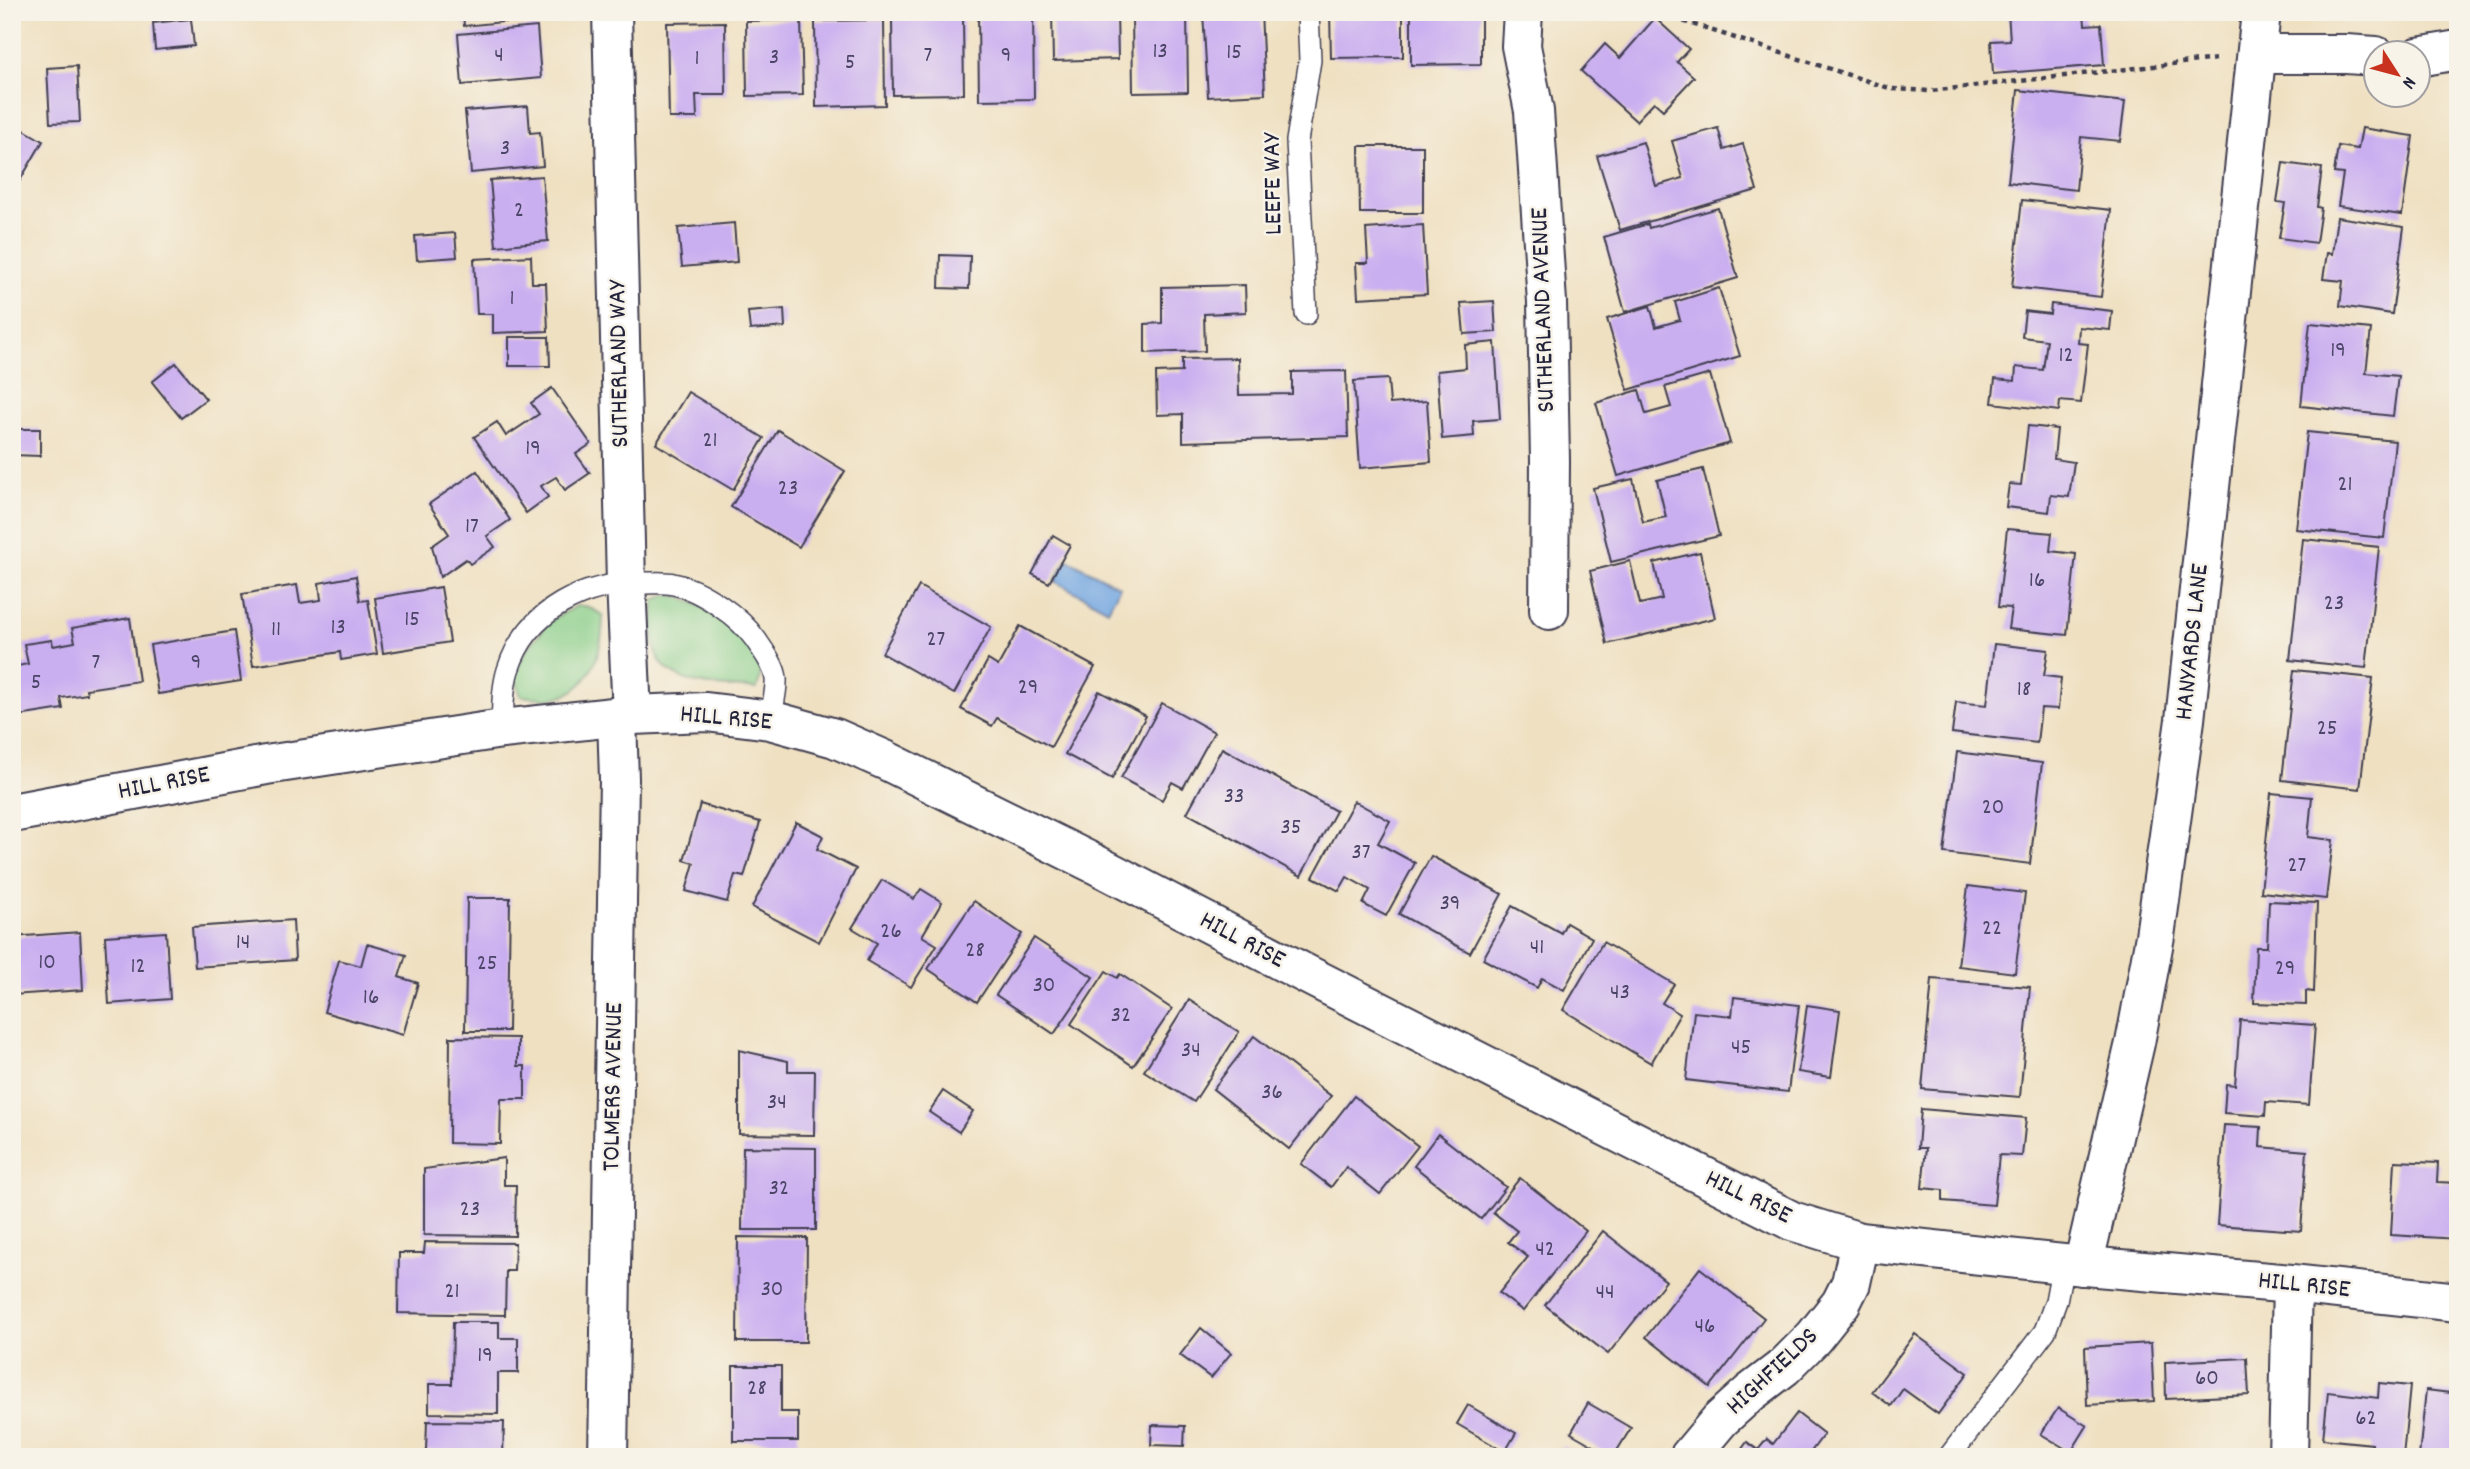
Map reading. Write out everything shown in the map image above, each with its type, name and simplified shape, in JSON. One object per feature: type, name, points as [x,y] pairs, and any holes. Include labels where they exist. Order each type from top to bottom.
[{"type":"street","name":"SUTHERLAND WAY","points":[[612,12],[618,161],[619,345],[626,583],[624,716]]},
{"type":"street","name":"SUTHERLAND AVENUE","points":[[1523,12],[1521,46],[1534,111],[1547,302],[1549,610]]},
{"type":"street","name":"HANYARDS LANE","points":[[2073,1265],[2135,1043],[2155,936],[2185,720],[2261,12]]},
{"type":"street","points":[[2432,54],[2458,50]]},
{"type":"street","points":[[2258,54],[2362,55]]},
{"type":"street","name":"HILL RISE","points":[[12,813],[267,765],[502,729],[624,716],[706,712],[771,720],[835,738],[885,760],[1097,865],[1792,1221],[1860,1242],[2458,1302]]},
{"type":"street","name":"TOLMERS AVENUE","points":[[608,1457],[619,779],[624,716]]},
{"type":"street","name":"HIGHFIELDS","points":[[1689,1457],[1720,1420],[1784,1367],[1814,1337],[1841,1303],[1851,1283],[1860,1242]]},
{"type":"street","points":[[2288,1457],[2292,1284]]},
{"type":"lane","name":"LEEFE WAY","points":[[1306,314],[1297,141],[1310,60],[1308,12]]},
{"type":"lane","points":[[502,729],[507,671],[517,648],[536,621],[561,602],[586,590],[626,583],[673,584],[698,593],[732,614],[751,633],[768,659],[776,678],[771,720]]},
{"type":"lane","points":[[1949,1457],[2045,1331],[2073,1265]]},
{"type":"path","points":[[1655,12],[1892,89],[1930,91],[2258,54]]},
{"type":"green space","points":[[666,595],[693,602],[735,631],[755,655],[760,667],[756,689],[700,684],[674,674],[664,666],[655,648],[653,621],[654,601]]},
{"type":"green space","points":[[577,606],[586,606],[603,615],[600,642],[592,669],[575,689],[563,695],[546,698],[521,696],[515,677],[525,652],[551,620]]},
{"type":"water","points":[[1067,559],[1120,587],[1108,610],[1055,581]]},
{"type":"building","points":[[463,12],[533,12],[534,19],[464,26]]},
{"type":"building","points":[[978,12],[1033,12],[1034,99],[979,100]]},
{"type":"building","points":[[1052,12],[1117,12],[1118,59],[1053,61]]},
{"type":"building","points":[[1132,12],[1187,12],[1188,92],[1133,93]]},
{"type":"building","points":[[1203,12],[1261,12],[1265,94],[1208,97]]},
{"type":"building","points":[[1330,12],[1403,12],[1403,57],[1331,58]]},
{"type":"building","points":[[1411,12],[1481,12],[1481,64],[1411,65]]},
{"type":"building","points":[[2008,12],[2084,12],[2085,25],[2101,24],[2104,65],[1993,74],[1991,41],[2010,40]]},
{"type":"building","points":[[963,17],[964,94],[893,95],[892,19]]},
{"type":"building","points":[[1655,18],[1689,49],[1677,62],[1694,77],[1663,110],[1654,102],[1636,121],[1581,71],[1605,44],[1620,58]]},
{"type":"building","points":[[191,19],[194,46],[155,50],[153,23]]},
{"type":"building","points":[[801,20],[803,95],[747,96],[746,21]]},
{"type":"building","points":[[884,20],[885,105],[816,107],[815,21]]},
{"type":"building","points":[[725,22],[726,95],[696,95],[697,118],[669,118],[667,23]]},
{"type":"building","points":[[537,27],[541,78],[462,85],[458,34]]},
{"type":"building","points":[[77,66],[80,122],[50,123],[47,68]]},
{"type":"building","points":[[2018,90],[2125,102],[2120,141],[2081,137],[2076,190],[2008,182]]},
{"type":"building","points":[[528,106],[530,133],[540,132],[543,166],[471,173],[465,111]]},
{"type":"building","points":[[12,123],[43,141],[12,194]]},
{"type":"building","points":[[1718,128],[1724,150],[1743,144],[1757,190],[1620,230],[1597,156],[1643,142],[1656,186],[1683,178],[1672,141]]},
{"type":"building","points":[[2362,128],[2413,136],[2402,215],[2338,206],[2343,174],[2334,173],[2338,146],[2358,149]]},
{"type":"building","points":[[1359,146],[1423,146],[1423,213],[1360,213]]},
{"type":"building","points":[[2283,163],[2322,168],[2317,207],[2321,208],[2316,243],[2279,238],[2285,203],[2277,202]]},
{"type":"building","points":[[542,176],[548,241],[496,246],[490,180]]},
{"type":"building","points":[[2022,200],[2111,210],[2101,297],[2012,287]]},
{"type":"building","points":[[1718,208],[1738,278],[1625,312],[1604,237],[1648,224],[1649,228]]},
{"type":"building","points":[[2337,217],[2404,227],[2392,314],[2340,306],[2343,281],[2323,279],[2327,253],[2332,254]]},
{"type":"building","points":[[734,223],[737,262],[682,267],[678,228]]},
{"type":"building","points":[[1423,225],[1427,294],[1358,298],[1356,263],[1368,263],[1366,229]]},
{"type":"building","points":[[455,233],[457,257],[417,260],[415,236]]},
{"type":"building","points":[[940,255],[970,256],[969,289],[939,288]]},
{"type":"building","points":[[531,256],[532,283],[546,283],[548,331],[493,333],[493,314],[477,314],[474,259]]},
{"type":"building","points":[[1245,285],[1246,312],[1204,314],[1205,351],[1145,353],[1145,324],[1162,323],[1162,287]]},
{"type":"building","points":[[1719,288],[1740,356],[1628,390],[1607,319],[1650,306],[1656,327],[1680,320],[1675,302]]},
{"type":"building","points":[[1494,301],[1496,332],[1464,334],[1461,303]]},
{"type":"building","points":[[2051,304],[2112,311],[2110,330],[2079,327],[2078,343],[2088,344],[2081,403],[2060,401],[2059,411],[1992,403],[1995,379],[2015,381],[2016,367],[2043,370],[2047,340],[2022,337],[2025,311],[2050,314]]},
{"type":"building","points":[[784,309],[785,327],[750,330],[748,312]]},
{"type":"building","points":[[2310,323],[2371,329],[2366,373],[2398,376],[2393,416],[2301,406]]},
{"type":"building","points":[[509,337],[549,337],[550,366],[509,366]]},
{"type":"building","points":[[1495,342],[1500,419],[1473,421],[1474,436],[1442,439],[1437,371],[1466,368],[1465,345]]},
{"type":"building","points":[[1238,358],[1239,395],[1292,394],[1292,372],[1346,371],[1348,437],[1183,442],[1183,414],[1157,415],[1156,373],[1182,372],[1182,359]]},
{"type":"building","points":[[176,363],[206,399],[181,418],[152,382]]},
{"type":"building","points":[[1710,374],[1730,443],[1618,476],[1596,403],[1639,390],[1646,414],[1671,407],[1665,387]]},
{"type":"building","points":[[1388,379],[1390,404],[1427,401],[1431,462],[1360,468],[1354,381]]},
{"type":"building","points":[[552,388],[591,444],[576,454],[590,473],[565,490],[556,477],[541,486],[548,497],[526,513],[474,437],[497,422],[506,436],[539,414],[531,403]]},
{"type":"building","points":[[688,392],[764,438],[733,490],[656,444]]},
{"type":"building","points":[[2028,426],[2057,429],[2054,459],[2074,462],[2069,497],[2051,495],[2049,512],[2006,507],[2009,484],[2021,485]]},
{"type":"building","points":[[12,429],[40,429],[40,456],[12,455]]},
{"type":"building","points":[[778,430],[845,471],[799,547],[731,507]]},
{"type":"building","points":[[2307,432],[2395,441],[2384,538],[2296,529]]},
{"type":"building","points":[[1703,469],[1719,536],[1611,562],[1593,488],[1633,479],[1643,522],[1666,517],[1657,480]]},
{"type":"building","points":[[477,471],[510,520],[487,536],[495,547],[470,564],[466,559],[440,577],[432,546],[449,534],[429,504]]},
{"type":"building","points":[[2007,529],[2052,533],[2050,551],[2076,554],[2067,635],[2008,629],[2011,608],[1998,607]]},
{"type":"building","points":[[1053,535],[1070,545],[1049,583],[1032,574]]},
{"type":"building","points":[[2303,539],[2379,547],[2366,668],[2290,660]]},
{"type":"building","points":[[1700,552],[1715,618],[1607,644],[1590,571],[1630,561],[1640,604],[1662,599],[1654,563]]},
{"type":"building","points":[[356,576],[360,601],[368,600],[377,654],[341,660],[340,652],[253,666],[242,594],[297,585],[300,603],[321,600],[319,583]]},
{"type":"building","points":[[919,586],[991,627],[954,694],[882,653]]},
{"type":"building","points":[[441,587],[450,642],[383,653],[375,598]]},
{"type":"building","points":[[130,618],[139,681],[86,689],[87,694],[61,698],[63,709],[12,717],[12,667],[28,664],[24,644],[52,640],[53,646],[75,642],[72,628]]},
{"type":"building","points":[[1020,626],[1095,667],[1051,747],[997,718],[992,726],[961,709],[988,660],[998,666]]},
{"type":"building","points":[[234,631],[241,681],[158,694],[150,645]]},
{"type":"building","points":[[1994,644],[2048,650],[2044,676],[2061,678],[2058,709],[2041,708],[2037,743],[1952,733],[1956,702],[1987,705]]},
{"type":"building","points":[[2294,670],[2373,678],[2360,789],[2282,780]]},
{"type":"building","points":[[1099,691],[1146,716],[1112,779],[1065,754]]},
{"type":"building","points":[[1162,703],[1214,732],[1183,788],[1172,782],[1162,800],[1121,778]]},
{"type":"building","points":[[1222,748],[1336,811],[1301,876],[1187,813]]},
{"type":"building","points":[[1957,752],[2042,763],[2030,864],[1944,853]]},
{"type":"building","points":[[2271,793],[2312,797],[2308,837],[2333,840],[2326,899],[2261,892]]},
{"type":"building","points":[[1354,801],[1390,821],[1378,843],[1415,863],[1386,916],[1363,904],[1370,890],[1347,877],[1339,891],[1313,877]]},
{"type":"building","points":[[700,804],[760,822],[744,877],[735,875],[727,902],[686,891],[694,863],[684,860]]},
{"type":"building","points":[[796,822],[823,836],[817,849],[856,869],[819,942],[752,907]]},
{"type":"building","points":[[1431,856],[1502,894],[1470,953],[1399,914]]},
{"type":"building","points":[[882,880],[914,899],[921,889],[942,902],[922,936],[937,945],[911,987],[867,961],[877,943],[852,928]]},
{"type":"building","points":[[1968,886],[2025,893],[2015,973],[1958,966]]},
{"type":"building","points":[[467,898],[510,898],[508,1031],[465,1031]]},
{"type":"building","points":[[974,901],[1022,934],[977,1002],[928,969]]},
{"type":"building","points":[[2269,901],[2317,903],[2314,992],[2306,991],[2306,1005],[2254,1003],[2256,947],[2267,947]]},
{"type":"building","points":[[1512,906],[1561,933],[1566,923],[1592,938],[1564,990],[1542,978],[1537,988],[1483,959]]},
{"type":"building","points":[[293,920],[295,960],[195,967],[192,927]]},
{"type":"building","points":[[80,932],[83,990],[12,995],[12,937]]},
{"type":"building","points":[[166,932],[170,999],[109,1004],[105,936]]},
{"type":"building","points":[[1034,938],[1093,977],[1054,1034],[996,995]]},
{"type":"building","points":[[1603,942],[1674,984],[1662,1003],[1680,1014],[1651,1063],[1563,1010]]},
{"type":"building","points":[[367,944],[406,955],[399,977],[418,983],[403,1035],[324,1012],[339,960],[361,966]]},
{"type":"building","points":[[1106,971],[1117,978],[1120,974],[1172,1009],[1133,1066],[1071,1024]]},
{"type":"building","points":[[1932,979],[2030,987],[2020,1097],[1922,1089]]},
{"type":"building","points":[[1734,997],[1799,1005],[1788,1092],[1686,1080],[1694,1012],[1732,1016]]},
{"type":"building","points":[[1189,1000],[1239,1032],[1194,1102],[1144,1071]]},
{"type":"building","points":[[1807,1005],[1840,1010],[1831,1077],[1798,1072]]},
{"type":"building","points":[[2240,1020],[2315,1025],[2309,1105],[2266,1102],[2265,1116],[2224,1113],[2226,1084],[2235,1085]]},
{"type":"building","points":[[1254,1036],[1331,1096],[1289,1149],[1213,1089]]},
{"type":"building","points":[[450,1037],[518,1038],[518,1066],[525,1066],[525,1099],[501,1099],[500,1144],[449,1143]]},
{"type":"building","points":[[739,1050],[788,1061],[788,1071],[815,1071],[814,1135],[739,1134]]},
{"type":"building","points":[[943,1091],[973,1111],[959,1132],[929,1112]]},
{"type":"building","points":[[1354,1096],[1418,1146],[1380,1194],[1346,1167],[1331,1187],[1301,1164]]},
{"type":"building","points":[[1921,1109],[2026,1118],[2022,1156],[1999,1155],[1994,1205],[1943,1201],[1943,1190],[1922,1188],[1926,1148],[1918,1148]]},
{"type":"building","points":[[2224,1125],[2261,1127],[2260,1147],[2307,1151],[2301,1231],[2217,1225]]},
{"type":"building","points":[[1438,1134],[1506,1187],[1481,1219],[1414,1166]]},
{"type":"building","points":[[743,1147],[816,1148],[816,1230],[742,1230]]},
{"type":"building","points":[[504,1158],[504,1185],[516,1185],[515,1236],[424,1235],[424,1169]]},
{"type":"building","points":[[2395,1161],[2438,1163],[2437,1182],[2458,1183],[2458,1239],[2391,1235]]},
{"type":"building","points":[[1520,1178],[1586,1231],[1523,1311],[1499,1293],[1528,1257],[1508,1242],[1517,1231],[1493,1212]]},
{"type":"building","points":[[1603,1231],[1666,1281],[1608,1354],[1545,1305]]},
{"type":"building","points":[[738,1237],[807,1238],[806,1342],[737,1342]]},
{"type":"building","points":[[425,1242],[515,1243],[514,1271],[506,1271],[505,1315],[398,1313],[399,1253],[424,1253]]},
{"type":"building","points":[[1700,1268],[1764,1318],[1710,1387],[1646,1337]]},
{"type":"building","points":[[453,1322],[499,1322],[499,1338],[518,1338],[518,1373],[498,1373],[498,1414],[429,1413],[429,1384],[452,1384]]},
{"type":"building","points":[[1201,1328],[1231,1353],[1211,1378],[1180,1355]]},
{"type":"building","points":[[1915,1334],[1968,1373],[1938,1414],[1903,1389],[1891,1406],[1872,1392]]},
{"type":"building","points":[[2151,1343],[2154,1401],[2087,1405],[2085,1347]]},
{"type":"building","points":[[2247,1358],[2249,1395],[2166,1399],[2165,1362]]},
{"type":"building","points":[[733,1366],[781,1366],[781,1412],[798,1412],[798,1441],[733,1441]]},
{"type":"building","points":[[2379,1383],[2410,1386],[2403,1457],[2371,1457],[2372,1444],[2323,1439],[2328,1392],[2378,1398]]},
{"type":"building","points":[[2426,1390],[2458,1394],[2458,1457],[2419,1457]]},
{"type":"building","points":[[1588,1403],[1631,1428],[1613,1457],[1571,1433]]},
{"type":"building","points":[[1468,1405],[1516,1433],[1505,1452],[1457,1424]]},
{"type":"building","points":[[2058,1408],[2087,1426],[2071,1452],[2041,1434]]},
{"type":"building","points":[[1797,1413],[1824,1434],[1807,1457],[1736,1457],[1747,1442],[1758,1450],[1767,1439],[1773,1444]]},
{"type":"building","points":[[427,1421],[504,1422],[503,1457],[452,1457],[452,1451],[426,1451]]},
{"type":"building","points":[[1152,1425],[1185,1426],[1184,1446],[1151,1445]]},
{"type":"building","points":[[1563,1446],[1582,1457],[1557,1457]]}]
